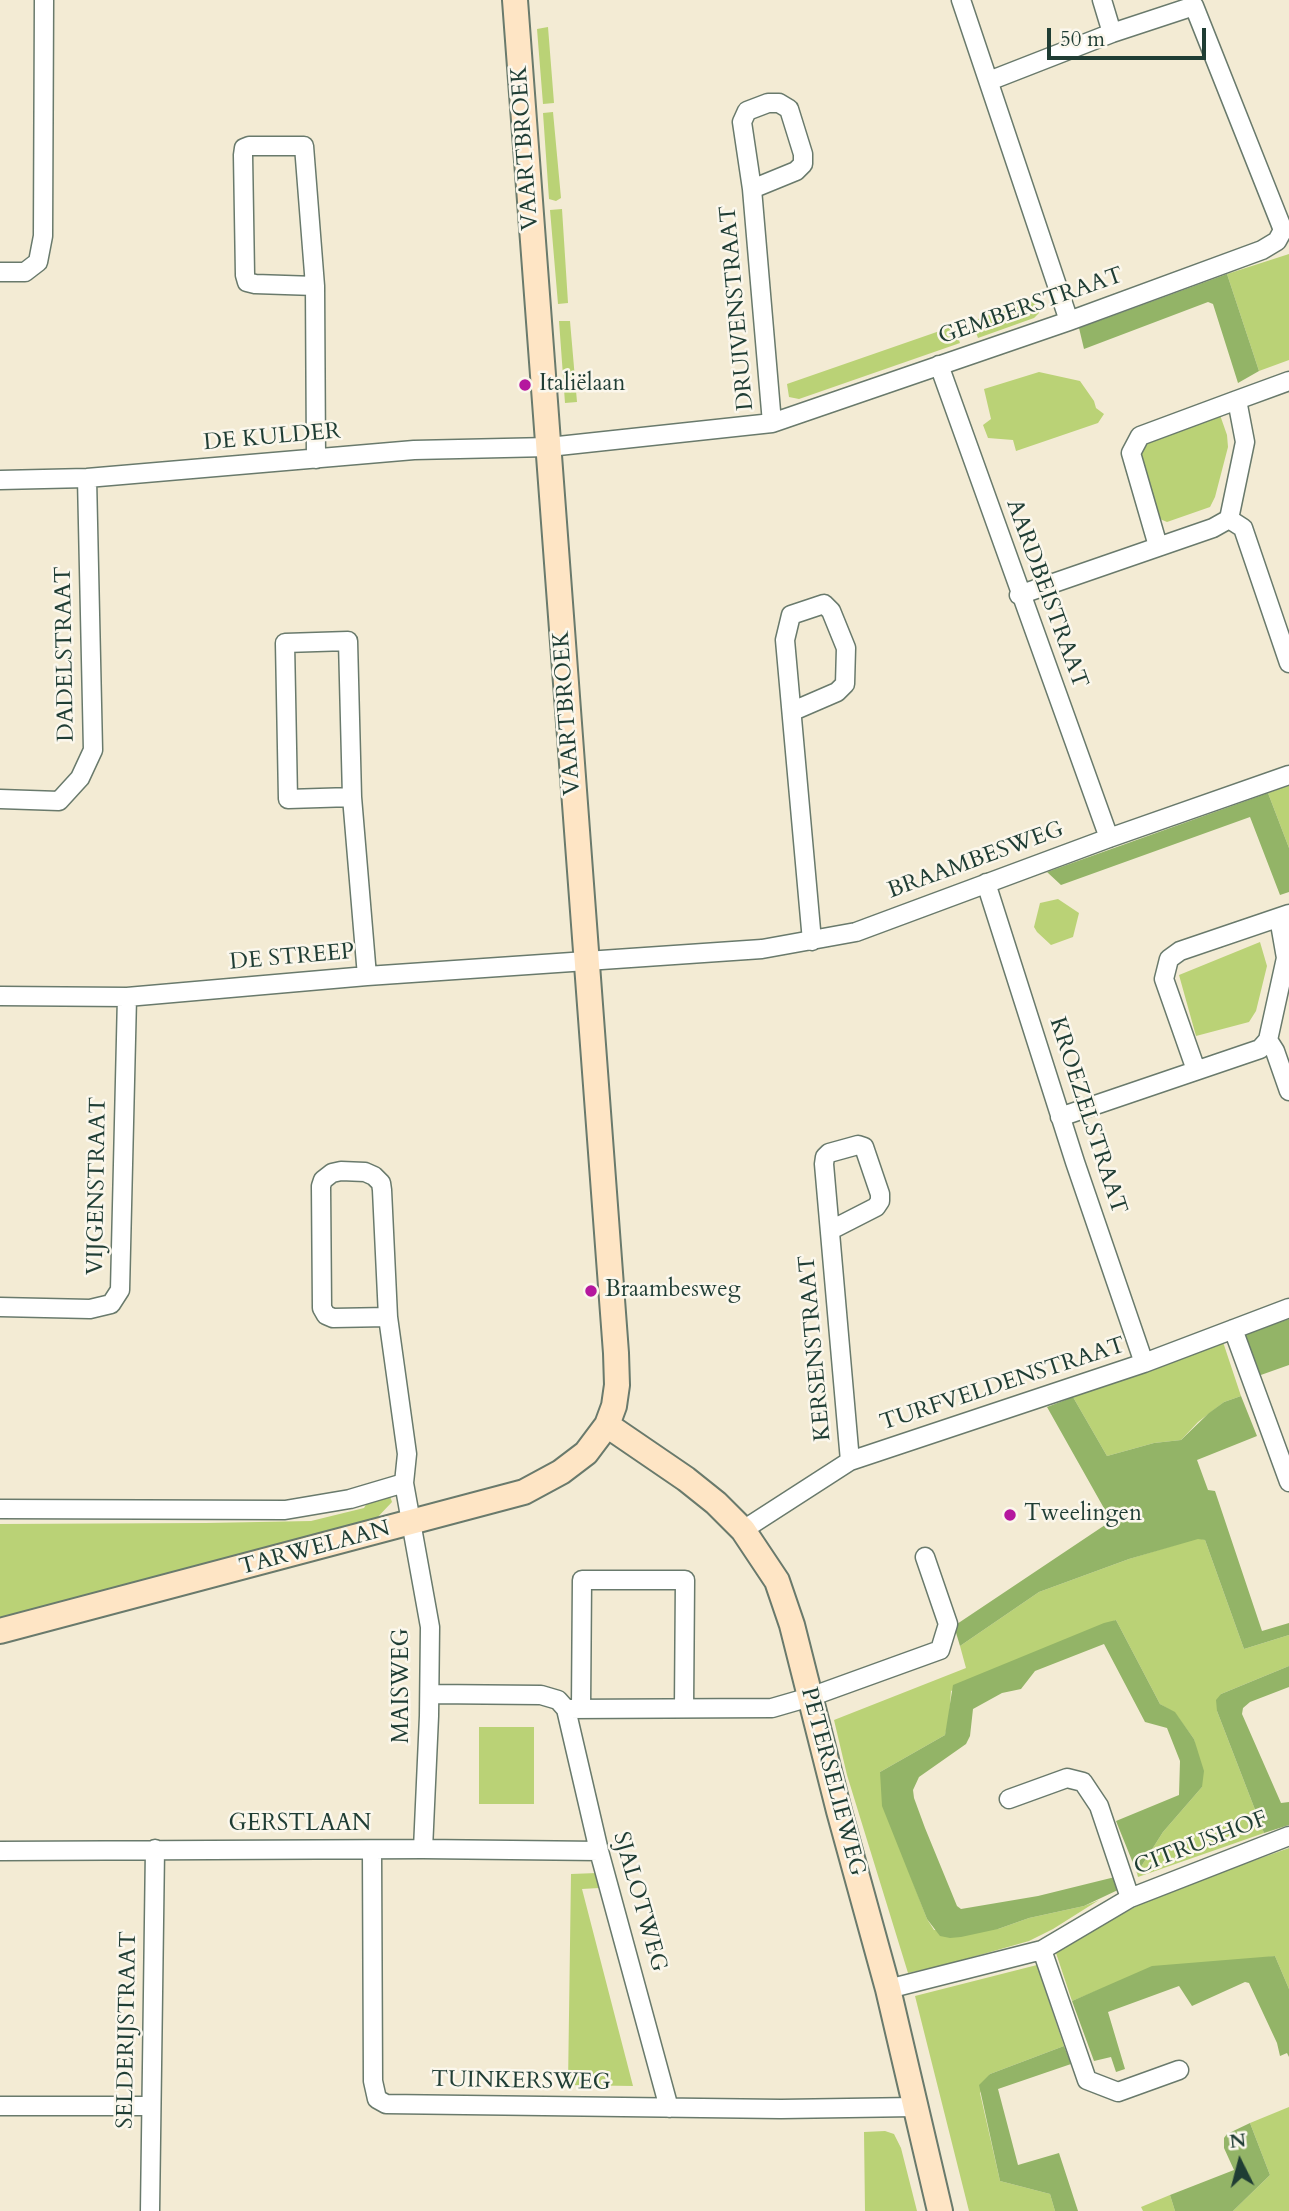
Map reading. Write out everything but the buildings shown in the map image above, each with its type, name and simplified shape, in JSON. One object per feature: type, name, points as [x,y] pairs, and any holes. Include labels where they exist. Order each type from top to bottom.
[{"type":"street","points":[[0,272],[25,272],[38,262],[43,236],[44,0]]},
{"type":"street","name":"VAARTBROEK","points":[[515,0],[616,1353],[617,1385],[614,1406],[607,1424]]},
{"type":"street","points":[[961,0],[1069,321]]},
{"type":"street","points":[[1102,0],[1112,33]]},
{"type":"street","name":"GEMBERSTRAAT","points":[[549,447],[772,423],[1069,321],[1262,250],[1277,242],[1283,230],[1195,3],[989,81]]},
{"type":"street","name":"DRUIVENSTRAAT","points":[[752,189],[796,172],[803,164],[803,153],[789,109],[779,103],[768,103],[747,111],[742,122],[752,189],[772,423]]},
{"type":"street","points":[[315,286],[247,282],[244,148],[304,146],[315,286],[316,459]]},
{"type":"street","name":"AARDBEISTRAAT","points":[[939,365],[1019,595],[1109,838]]},
{"type":"street","points":[[1158,546],[1131,453],[1140,436],[1289,381]]},
{"type":"street","points":[[1019,595],[1213,528],[1229,519],[1245,442],[1237,400]]},
{"type":"street","name":"DE KULDER","points":[[0,480],[87,478],[414,450],[549,447]]},
{"type":"street","name":"DADELSTRAAT","points":[[0,799],[59,801],[80,778],[93,751],[87,478]]},
{"type":"street","points":[[1229,519],[1243,528],[1289,663]]},
{"type":"street","points":[[793,711],[837,692],[845,684],[846,648],[831,611],[824,604],[791,615],[785,640],[812,940]]},
{"type":"street","points":[[352,797],[288,799],[285,643],[348,641],[352,797],[367,976]]},
{"type":"street","name":"BRAAMBESWEG","points":[[587,961],[762,949],[856,932],[1109,838],[1289,775]]},
{"type":"street","name":"KROEZELSTRAAT","points":[[986,883],[1060,1117],[1144,1363]]},
{"type":"street","points":[[1060,1117],[1260,1049],[1268,1040],[1286,958],[1284,916],[1180,951],[1169,959],[1164,979],[1196,1070]]},
{"type":"street","name":"DE STREEP","points":[[0,996],[127,997],[367,976],[587,961]]},
{"type":"street","name":"VIJGENSTRAAT","points":[[0,1307],[90,1309],[111,1304],[120,1290],[127,997]]},
{"type":"street","points":[[1268,1040],[1275,1051],[1289,1091]]},
{"type":"street","name":"KERSENSTRAAT","points":[[831,1230],[876,1207],[880,1202],[880,1194],[864,1146],[858,1145],[825,1157],[831,1230],[850,1461]]},
{"type":"street","name":"MAISWEG","points":[[388,1317],[333,1318],[326,1315],[322,1308],[321,1186],[323,1180],[332,1173],[365,1172],[381,1183],[388,1317],[407,1454],[404,1483],[430,1627],[430,1694],[423,1849]]},
{"type":"street","name":"TURFVELDENSTRAAT","points":[[743,1530],[850,1461],[1144,1363],[1289,1308]]},
{"type":"street","points":[[1233,1329],[1289,1482]]},
{"type":"street","name":"TARWELAAN","points":[[0,1631],[508,1498],[546,1482],[586,1453],[607,1424]]},
{"type":"street","name":"PETERSELIEWEG","points":[[607,1424],[716,1503],[743,1530],[777,1581],[792,1625],[888,1989],[940,2211]]},
{"type":"street","name":"TARWELAAN","points":[[0,1509],[285,1510],[351,1499],[404,1483]]},
{"type":"street","points":[[430,1694],[541,1695],[574,1708],[772,1708],[940,1650],[948,1624],[925,1557]]},
{"type":"street","name":"SJALOTWEG","points":[[669,2108],[599,1851],[574,1708],[582,1580],[685,1580],[684,1708]]},
{"type":"street","name":"CITRUSHOF","points":[[1009,1799],[1066,1778],[1083,1782],[1099,1806],[1130,1898]]},
{"type":"street","name":"CITRUSHOF","points":[[888,1989],[1042,1950],[1130,1898],[1289,1836]]},
{"type":"street","name":"SELDERIJSTRAAT","points":[[150,2211],[155,1849]]},
{"type":"street","name":"TUINKERSWEG","points":[[372,1850],[373,2081],[377,2099],[386,2104],[669,2108],[915,2107]]},
{"type":"street","name":"GERSTLAAN","points":[[0,1851],[599,1851]]},
{"type":"street","points":[[1042,1950],[1087,2080],[1118,2092],[1179,2070]]},
{"type":"street","points":[[0,2106],[151,2106]]},
{"type":"green space","points":[[548,27],[554,103],[543,104],[537,29]]},
{"type":"green space","points":[[553,112],[561,198],[556,201],[549,199],[543,113]]},
{"type":"green space","points":[[562,209],[568,303],[558,304],[550,210]]},
{"type":"green space","points":[[1289,254],[1289,360],[1259,371],[1227,274]]},
{"type":"green space","points":[[1227,274],[1259,371],[1238,383],[1213,304],[1208,302],[1084,349],[1079,328]]},
{"type":"green space","points":[[1035,300],[1039,313],[1034,318],[978,338],[972,321]]},
{"type":"green space","points":[[559,321],[570,321],[577,402],[565,403]]},
{"type":"green space","points":[[954,326],[960,343],[799,399],[789,397],[787,384]]},
{"type":"green space","points":[[1039,372],[1080,381],[1096,408],[1104,414],[1098,423],[1016,451],[1013,440],[988,438],[983,425],[991,419],[984,389]]},
{"type":"green space","points":[[1220,415],[1228,447],[1210,507],[1167,522],[1160,519],[1141,455],[1142,448],[1147,443]]},
{"type":"green space","points":[[1289,785],[1289,848],[1268,793]]},
{"type":"green space","points":[[1268,793],[1289,848],[1289,892],[1280,895],[1250,817],[1061,885],[1047,872]]},
{"type":"green space","points":[[1058,899],[1079,913],[1073,937],[1051,945],[1034,927],[1040,903]]},
{"type":"green space","points":[[1260,942],[1267,966],[1256,1011],[1249,1022],[1196,1036],[1179,975]]},
{"type":"green space","points":[[1289,1319],[1289,1365],[1258,1376],[1245,1334]]},
{"type":"green space","points":[[1223,1342],[1241,1396],[1224,1402],[1198,1422],[1181,1440],[1154,1443],[1107,1456],[1073,1397]]},
{"type":"green space","points":[[1241,1396],[1257,1436],[1197,1460],[1208,1490],[1215,1491],[1262,1631],[1289,1623],[1289,1635],[1244,1649],[1205,1540],[1198,1539],[1129,1559],[1039,1592],[960,1646],[954,1626],[1108,1523],[1105,1510],[1047,1407],[1073,1397],[1107,1456],[1154,1443],[1181,1440],[1224,1402]]},
{"type":"green space","points":[[390,1496],[392,1502],[374,1521],[0,1618],[0,1524],[311,1521],[364,1508],[367,1503]]},
{"type":"green space","points":[[1198,1538],[1205,1540],[1244,1649],[1289,1635],[1289,1666],[1221,1694],[1217,1711],[1264,1833],[1138,1877],[1137,1873],[1163,1832],[1202,1787],[1194,1739],[1175,1713],[1160,1704],[1116,1620],[951,1691],[945,1735],[880,1772],[914,1885],[934,1930],[998,1929],[1099,1900],[1029,1941],[908,1973],[847,1775],[834,1720],[966,1668],[960,1646],[1039,1592],[1129,1559]]},
{"type":"green space","points":[[1116,1620],[1160,1704],[1175,1712],[1194,1739],[1204,1771],[1202,1787],[1163,1832],[1137,1873],[1116,1821],[1179,1795],[1180,1761],[1167,1728],[1145,1722],[1104,1644],[1035,1671],[1021,1689],[1002,1693],[973,1709],[970,1736],[966,1744],[919,1777],[913,1790],[925,1828],[957,1906],[961,1909],[1038,1896],[1115,1877],[1120,1889],[1084,1906],[1029,1918],[998,1929],[961,1937],[940,1936],[927,1919],[882,1806],[880,1772],[945,1735],[953,1685]]},
{"type":"green space","points":[[1289,1666],[1289,1687],[1250,1702],[1243,1708],[1242,1714],[1281,1803],[1289,1802],[1289,1825],[1264,1833],[1217,1711],[1216,1700],[1221,1694]]},
{"type":"green space","points":[[479,1727],[534,1727],[534,1804],[479,1804]]},
{"type":"green space","points":[[1289,1848],[1289,1989],[1275,1956],[1118,1982],[1072,2001],[1056,1953],[1059,1949],[1155,1896]]},
{"type":"green space","points":[[597,1873],[599,1888],[582,1889],[633,2086],[568,2085],[571,1874]]},
{"type":"green space","points":[[1275,1956],[1289,1989],[1289,2057],[1287,2053],[1280,2056],[1277,2043],[1249,1983],[1245,1982],[1192,2006],[1179,1986],[1108,2012],[1125,2069],[1116,2072],[1111,2057],[1094,2061],[1072,2001],[1152,1966]]},
{"type":"green space","points":[[1037,1965],[1064,2046],[990,2074],[980,2093],[1000,2181],[1050,2194],[1055,2211],[969,2211],[915,1996]]},
{"type":"green space","points":[[1064,2046],[1071,2064],[998,2089],[1018,2165],[1059,2153],[1078,2211],[1055,2211],[1050,2194],[1000,2181],[979,2085],[990,2074]]},
{"type":"green space","points":[[1289,2107],[1289,2211],[1233,2211],[1270,2175],[1250,2123]]},
{"type":"green space","points":[[1250,2123],[1270,2175],[1233,2211],[1175,2211],[1170,2195],[1234,2170],[1224,2148],[1224,2138]]},
{"type":"green space","points":[[885,2131],[894,2134],[901,2148],[917,2211],[865,2211],[864,2132]]},
{"type":"green space","points":[[1170,2195],[1175,2211],[1143,2211],[1141,2207]]},
{"type":"place","name":"Italiëlaan","points":[[525,385]]},
{"type":"place","name":"Braambesweg","points":[[591,1291]]},
{"type":"place","name":"Tweelingen","points":[[1010,1515]]}]
